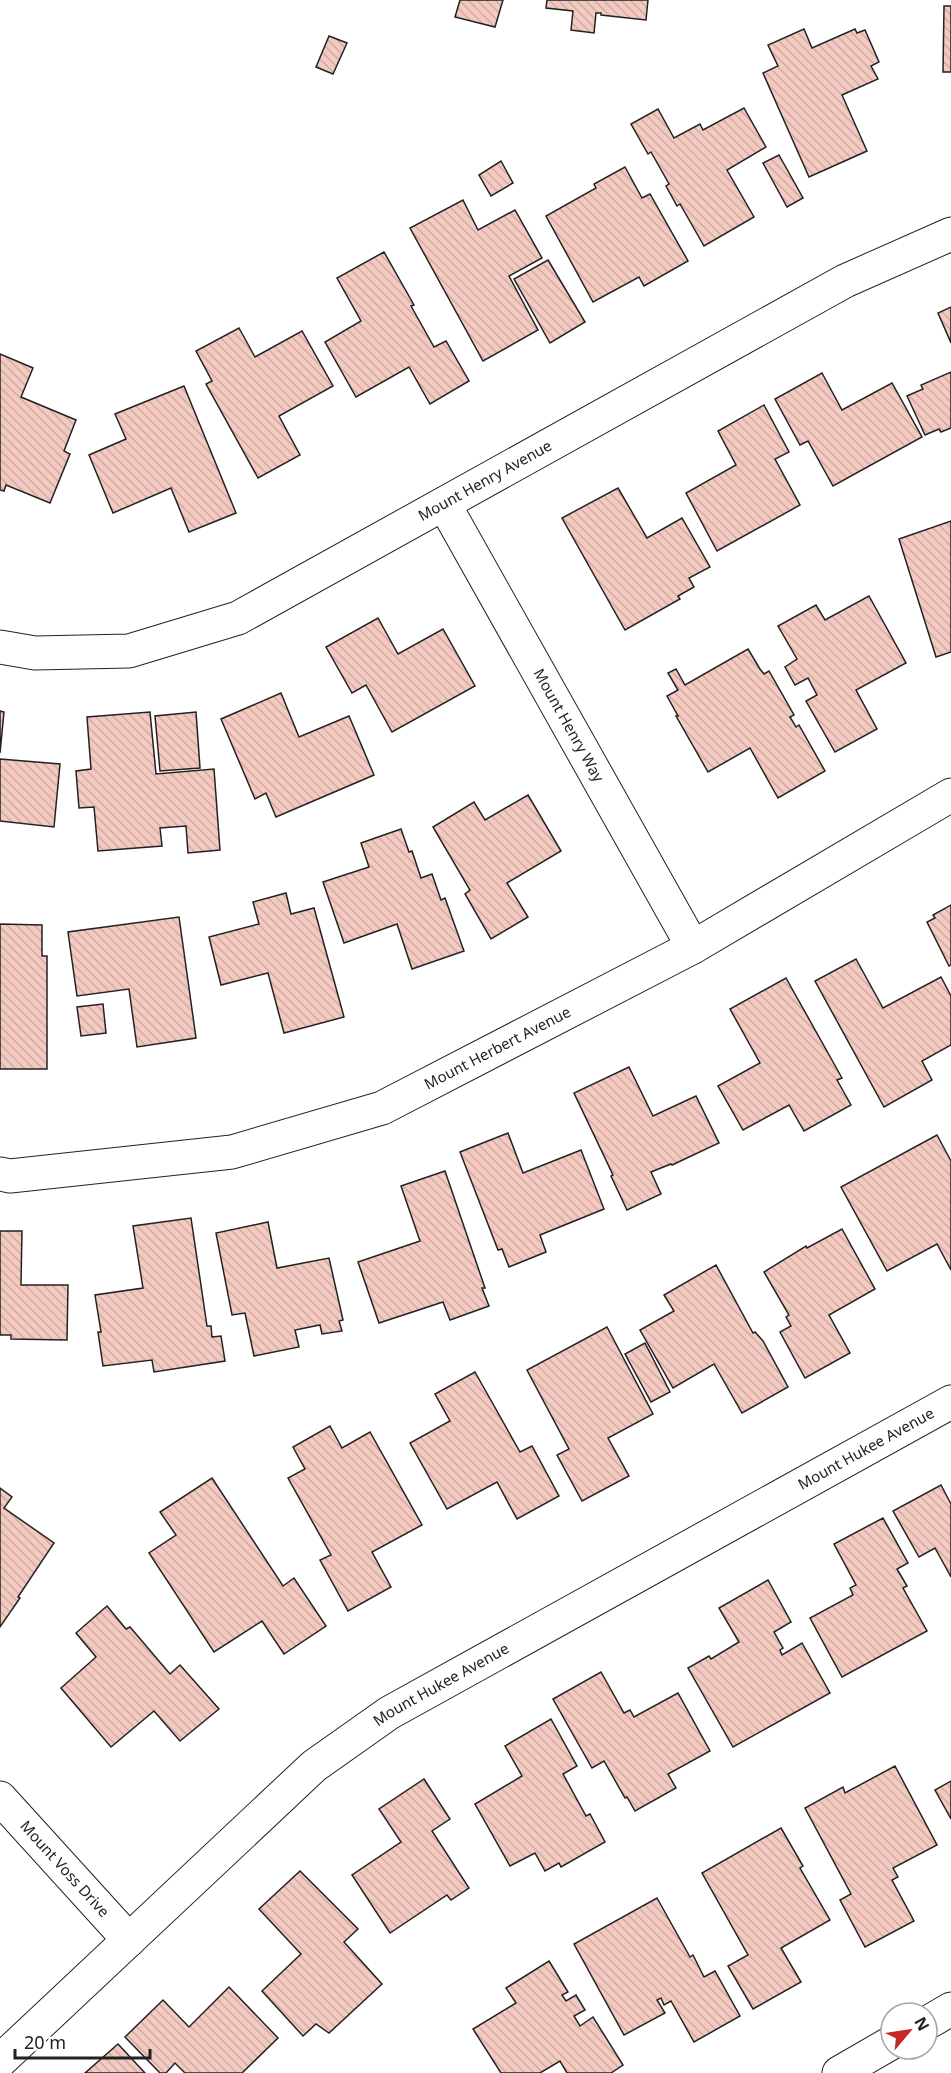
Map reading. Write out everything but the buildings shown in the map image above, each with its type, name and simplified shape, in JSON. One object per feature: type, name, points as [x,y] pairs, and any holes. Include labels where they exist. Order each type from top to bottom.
[{"type":"street","name":"Mount Henry Avenue","points":[[0,647],[34,653],[129,651],[238,618],[845,281],[951,234]]},
{"type":"street","name":"Mount Henry Way","points":[[444,504],[693,947]]},
{"type":"street","name":"Mount Herbert Avenue","points":[[0,1174],[10,1176],[232,1152],[382,1108],[693,947],[951,795]]},
{"type":"street","name":"Mount Hukee Avenue","points":[[0,2061],[314,1766],[389,1713],[951,1402]]},
{"type":"street","name":"Mount Voss Drive","points":[[0,1798],[129,1940]]},
{"type":"street","points":[[839,2073],[879,2050]]}]
